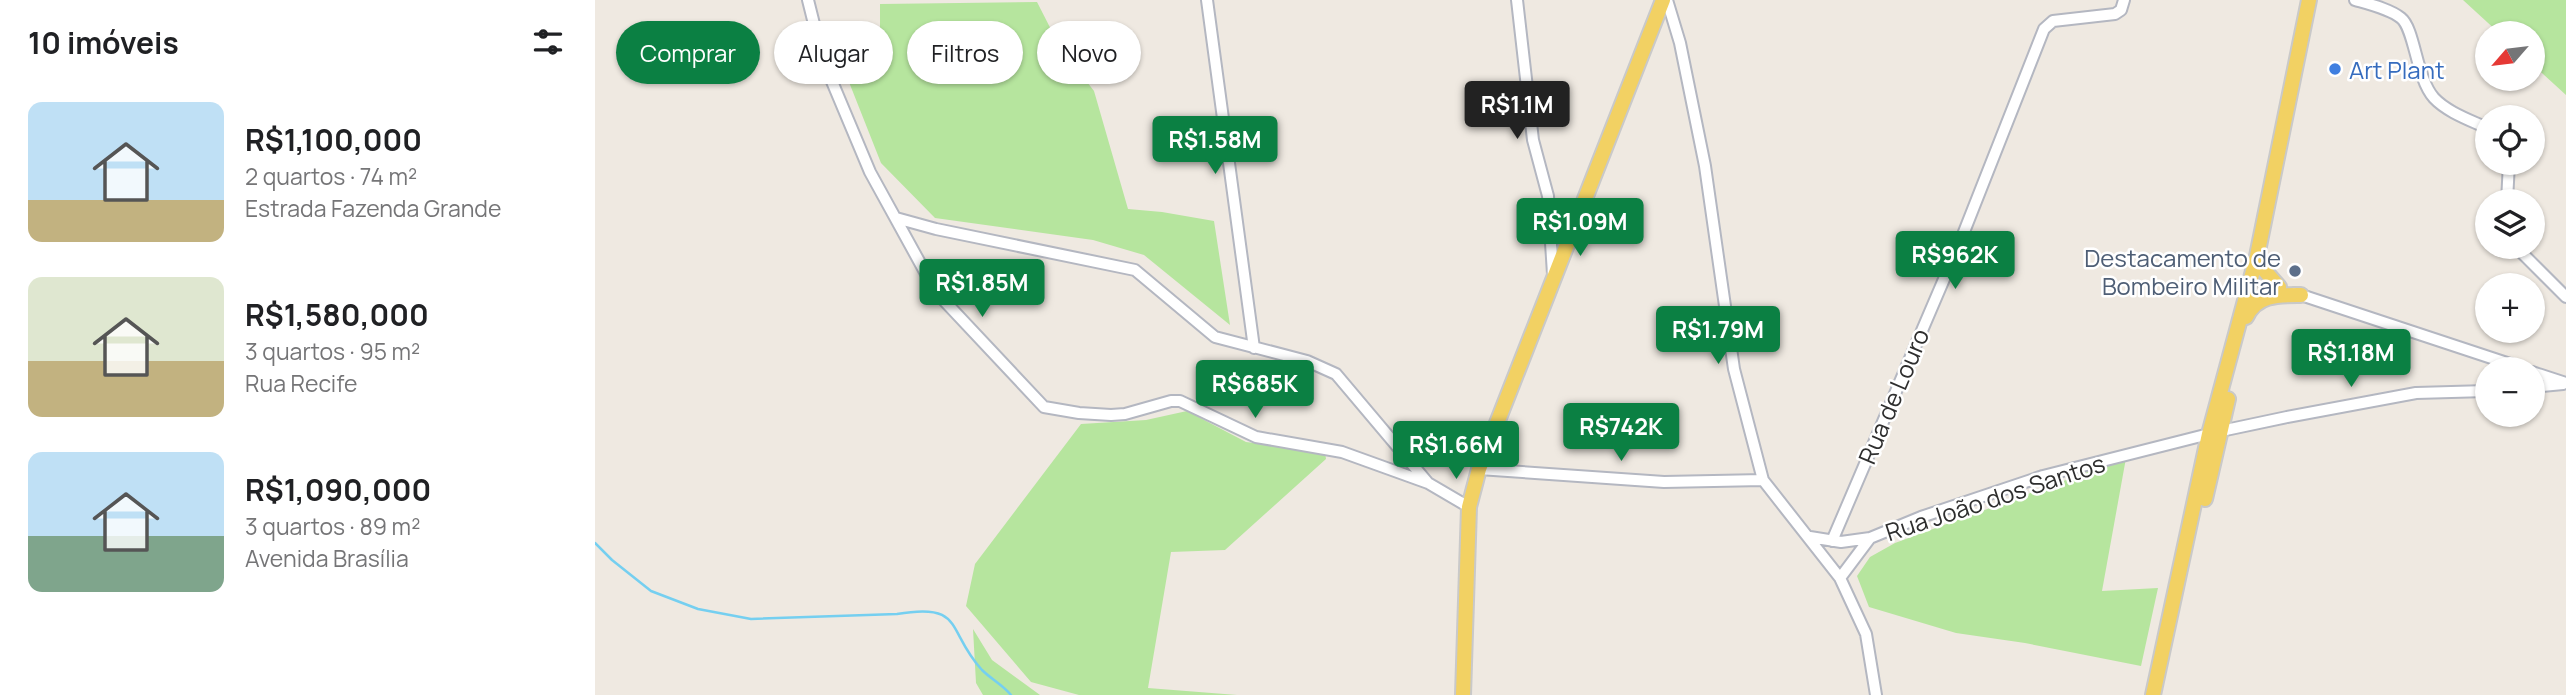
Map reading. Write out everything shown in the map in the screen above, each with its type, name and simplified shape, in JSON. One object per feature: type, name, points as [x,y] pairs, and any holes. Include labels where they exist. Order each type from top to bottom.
[{"type":"main road","points":[[1463,695],[1469,507],[1479,469],[1665,0]]},
{"type":"main road","points":[[2153,695],[2256,256],[2309,0]]},
{"type":"main road","points":[[2256,256],[2279,287]]},
{"type":"main road","points":[[2162,695],[2215,433],[2246,317],[2247,294]]},
{"type":"main road","points":[[2246,317],[2257,303],[2270,297],[2301,296]]},
{"type":"street","points":[[809,0],[820,48],[870,172],[936,292],[1043,406],[1079,414],[1125,414],[1180,401],[1256,437],[1342,452],[1427,483],[1469,507]]},
{"type":"street","points":[[1207,0],[1254,348]]},
{"type":"street","points":[[1517,0],[1533,140],[1548,196],[1553,278]]},
{"type":"street","points":[[1665,0],[1680,43],[1705,166],[1734,369],[1763,480],[1840,578],[1866,634],[1876,695]]},
{"type":"street","points":[[2355,0],[2401,18],[2408,28],[2418,68],[2434,98],[2475,122]]},
{"type":"street","name":"Rua de Louro","points":[[1832,541],[1962,237],[2043,29],[2053,21],[2115,14],[2123,4]]},
{"type":"street","points":[[896,218],[936,229],[1129,267],[1215,337],[1307,360],[1336,374],[1427,483]]},
{"type":"street","points":[[2529,259],[2566,297]]},
{"type":"street","points":[[2251,277],[2488,357]]},
{"type":"street","points":[[2545,376],[2566,383]]},
{"type":"street","points":[[2545,385],[2566,383]]},
{"type":"street","name":"Rua João dos Santos","points":[[1840,578],[1870,538],[1921,517],[2043,476],[2287,416],[2416,393],[2475,391]]},
{"type":"street","points":[[1479,469],[1664,482],[1763,480]]},
{"type":"street","points":[[1810,537],[1848,542],[1870,538]]},
{"type":"green space","points":[[2463,0],[2566,0],[2566,95],[2545,76],[2545,21],[2486,21]]},
{"type":"green space","points":[[1037,2],[1047,21],[1037,21],[1037,84],[1089,84],[1094,91],[1128,209],[1214,221],[1230,325],[1144,255],[1093,240],[935,218],[881,163],[850,84],[893,84],[893,21],[880,21],[880,4]]},
{"type":"green space","points":[[1187,411],[1246,442],[1325,452],[1326,459],[1225,550],[1171,552],[1148,688],[1237,695],[1079,695],[1031,682],[966,606],[975,564],[1081,424],[1146,420]]},
{"type":"green space","points":[[2126,458],[2102,591],[2158,588],[2141,666],[2025,643],[1956,633],[1869,607],[1857,576],[1870,557],[1895,543]]},
{"type":"green space","points":[[973,629],[992,660],[1040,695],[983,695],[976,683]]},
{"type":"waterway","points":[[595,543],[651,591],[698,609],[751,619],[934,612],[951,623],[982,670],[1011,695]]},
{"type":"place","name":"Art Plant","points":[[2335,69]]},
{"type":"place","name":"Destacamento de Bombeiro Militar","points":[[2295,271]]}]
